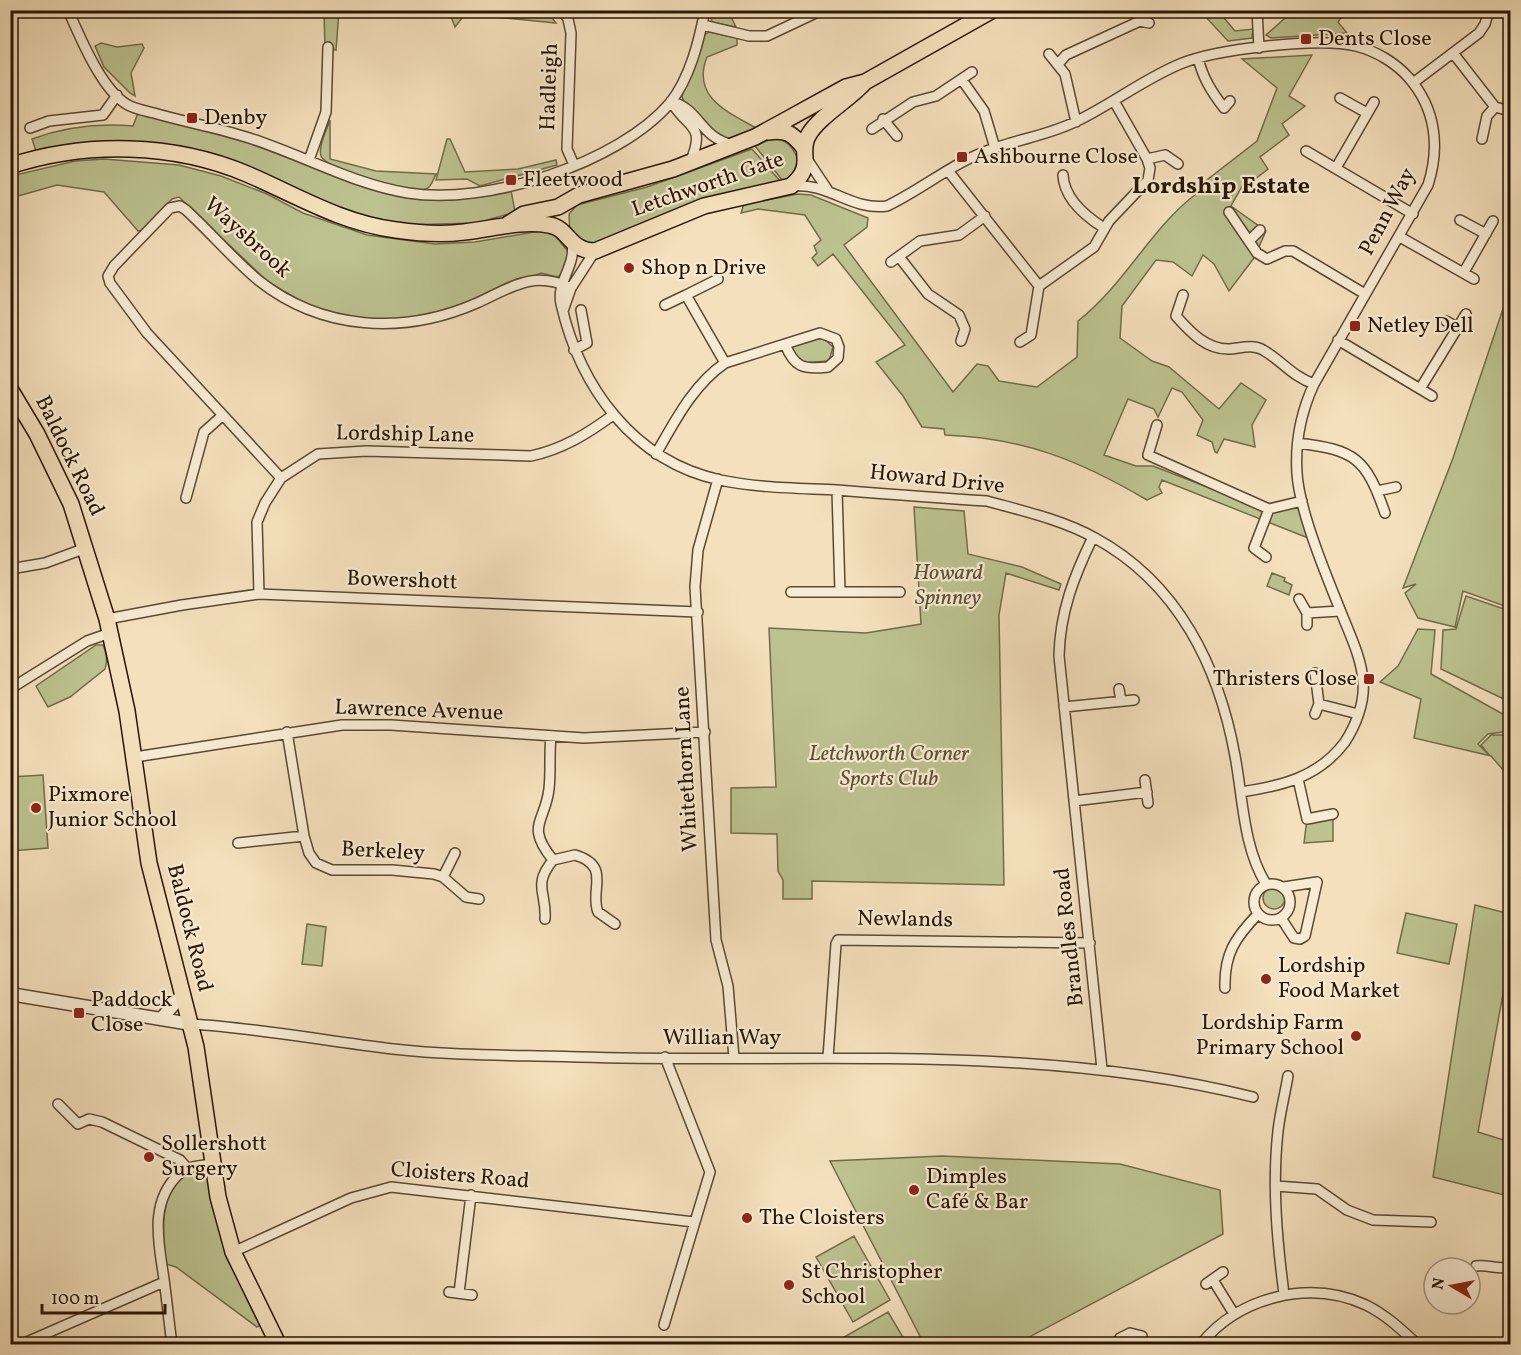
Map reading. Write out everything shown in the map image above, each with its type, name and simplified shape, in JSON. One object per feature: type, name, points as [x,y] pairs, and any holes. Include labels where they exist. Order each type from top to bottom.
[{"type":"main road","name":"Letchworth Gate","points":[[508,224],[524,214],[566,203],[579,195],[690,163],[765,133],[846,87],[865,82],[993,10]]},
{"type":"main road","name":"Letchworth Gate","points":[[595,250],[704,206],[791,186],[801,178],[812,128],[851,98],[865,82]]},
{"type":"main road","name":"Letchworth Gate","points":[[765,133],[783,130],[794,135],[806,154]]},
{"type":"main road","points":[[10,166],[46,156],[87,150],[165,152],[203,159],[244,173],[320,209],[368,224],[438,233],[460,233],[508,224],[550,225],[584,251],[595,250]]},
{"type":"main road","points":[[566,203],[568,238]]},
{"type":"main road","name":"Baldock Road","points":[[10,389],[15,405],[71,504],[108,626],[135,757],[149,863],[191,1024],[211,1164],[233,1252],[278,1344]]},
{"type":"street","points":[[68,10],[101,74],[117,96],[128,105],[246,136],[364,183],[405,193],[439,196],[465,194],[531,181],[605,153],[638,132],[671,101],[689,69],[703,25],[705,10]]},
{"type":"street","name":"Hadleigh","points":[[562,10],[568,19],[571,33],[567,149],[574,165]]},
{"type":"street","points":[[703,25],[749,36],[767,36],[822,10]]},
{"type":"street","points":[[1257,10],[1259,48]]},
{"type":"street","points":[[1413,83],[1482,29],[1489,10]]},
{"type":"street","points":[[1058,64],[1065,55],[1140,21],[1149,23]]},
{"type":"street","name":"Penn Way","points":[[791,186],[813,186],[827,189],[871,208],[887,206],[995,148],[1040,137],[1076,122],[1180,64],[1235,50],[1329,43],[1356,46],[1393,63],[1413,83],[1431,117],[1435,153],[1428,185],[1314,384],[1302,414],[1298,443],[1296,474],[1302,501],[1354,645],[1364,680],[1358,714],[1339,750],[1320,766],[1298,779],[1241,792]]},
{"type":"street","points":[[309,160],[326,112],[328,47]]},
{"type":"street","points":[[1453,53],[1495,107],[1510,111]]},
{"type":"street","points":[[1049,54],[1058,64],[1069,84],[1069,98],[1076,122]]},
{"type":"street","points":[[1198,58],[1204,80],[1211,92],[1224,108],[1230,101]]},
{"type":"street","points":[[872,129],[883,119],[913,102],[936,96],[972,72]]},
{"type":"street","points":[[962,80],[984,111],[995,148]]},
{"type":"street","points":[[30,128],[58,120],[103,115],[117,96]]},
{"type":"street","points":[[1340,98],[1367,113]]},
{"type":"street","points":[[671,101],[690,111],[710,136],[733,145]]},
{"type":"street","points":[[671,101],[676,111],[692,123],[697,134],[697,148],[690,163]]},
{"type":"street","points":[[1020,342],[1031,335],[1039,286],[1089,251],[1104,228],[1148,180],[1150,168],[1147,159],[1114,101]]},
{"type":"street","points":[[1336,168],[1374,102]]},
{"type":"street","points":[[1482,139],[1488,116],[1495,107]]},
{"type":"street","points":[[883,119],[897,136]]},
{"type":"street","points":[[1306,151],[1413,214]]},
{"type":"street","points":[[806,154],[827,189]]},
{"type":"street","points":[[1147,159],[1165,155],[1178,164]]},
{"type":"street","points":[[949,172],[1039,286]]},
{"type":"street","points":[[1063,175],[1068,195],[1087,217],[1104,228]]},
{"type":"street","name":"Waysbrook","points":[[281,477],[147,333],[109,279],[114,266],[173,206],[186,210],[257,279],[273,290],[309,309],[347,322],[378,325],[408,324],[459,311],[535,278],[566,285]]},
{"type":"street","points":[[1229,212],[1257,253],[1267,259],[1285,251],[1299,254],[1365,294]]},
{"type":"street","points":[[961,341],[965,329],[960,315],[927,294],[896,260],[920,241],[959,235],[984,216]]},
{"type":"street","points":[[1460,220],[1485,234]]},
{"type":"street","points":[[1464,272],[1494,221]]},
{"type":"street","points":[[1249,241],[1260,230]]},
{"type":"street","points":[[1400,237],[1474,279]]},
{"type":"street","name":"Howard Drive","points":[[568,238],[574,255],[560,302],[574,350],[592,387],[613,415],[624,428],[656,453],[693,472],[741,484],[987,501],[1022,510],[1093,537],[1150,579],[1164,593],[1189,627],[1212,672],[1225,706],[1254,862],[1266,884]]},
{"type":"street","points":[[566,285],[595,250]]},
{"type":"street","points":[[665,305],[718,279]]},
{"type":"street","points":[[687,295],[725,363]]},
{"type":"street","points":[[1183,295],[1176,316],[1202,341],[1215,348],[1246,347],[1263,350],[1293,374],[1314,384]]},
{"type":"street","points":[[574,350],[587,343],[581,310]]},
{"type":"street","points":[[1420,389],[1466,314]]},
{"type":"street","points":[[1446,321],[1458,327]]},
{"type":"street","points":[[656,453],[700,384],[725,363],[785,344],[820,333],[830,335],[838,343],[838,358],[828,367],[801,366],[793,362],[785,344]]},
{"type":"street","points":[[1338,340],[1432,396]]},
{"type":"street","points":[[186,498],[204,432],[223,414]]},
{"type":"street","name":"Lordship Lane","points":[[259,594],[257,522],[265,503],[281,477],[318,454],[366,451],[531,456],[550,452],[577,440],[613,415]]},
{"type":"street","points":[[1157,425],[1148,456],[1269,509],[1302,501]]},
{"type":"street","points":[[1298,443],[1329,447],[1354,457],[1372,477],[1385,513]]},
{"type":"street","name":"Whitethorn Lane","points":[[718,479],[698,550],[695,570],[716,940],[728,986],[734,1058]]},
{"type":"street","points":[[1377,491],[1396,487]]},
{"type":"street","points":[[837,490],[840,592]]},
{"type":"street","points":[[1266,557],[1254,548],[1269,509]]},
{"type":"street","name":"Brandles Road","points":[[1093,537],[1071,585],[1061,624],[1059,656],[1102,1069]]},
{"type":"street","points":[[10,569],[45,563],[86,548]]},
{"type":"street","points":[[792,592],[900,592]]},
{"type":"street","name":"Bowershott","points":[[10,689],[108,626],[182,605],[259,594],[698,612]]},
{"type":"street","points":[[1299,599],[1307,613],[1307,625]]},
{"type":"street","points":[[1307,613],[1340,611]]},
{"type":"street","points":[[1315,673],[1319,704],[1315,714]]},
{"type":"street","points":[[1119,689],[1121,701]]},
{"type":"street","points":[[1064,707],[1134,700]]},
{"type":"street","points":[[1319,704],[1358,714]]},
{"type":"street","name":"Lawrence Avenue","points":[[135,757],[342,725],[391,725],[602,738],[705,732]]},
{"type":"street","name":"Berkeley","points":[[287,732],[304,836],[311,858],[327,869],[408,870],[443,878],[466,902],[479,899]]},
{"type":"street","points":[[551,736],[549,791],[538,831],[541,844],[553,860]]},
{"type":"street","points":[[1298,779],[1307,819],[1334,814]]},
{"type":"street","points":[[1145,780],[1148,803]]},
{"type":"street","points":[[1074,801],[1147,792]]},
{"type":"street","points":[[238,843],[304,836]]},
{"type":"street","name":"Berkeley","points":[[443,878],[455,853]]},
{"type":"street","points":[[545,919],[546,908],[540,882],[545,870],[553,860],[575,855],[591,864],[599,880],[595,902],[598,912],[604,919],[615,924]]},
{"type":"street","points":[[1258,914],[1255,896],[1266,884],[1284,887],[1317,882],[1305,936],[1300,939],[1294,938],[1281,918]]},
{"type":"street","points":[[1258,914],[1269,920],[1281,918],[1290,906],[1291,900],[1284,887]]},
{"type":"street","points":[[546,908],[556,909]]},
{"type":"street","points":[[1225,988],[1226,959],[1244,929],[1258,914]]},
{"type":"street","name":"Newlands","points":[[828,1058],[838,940],[1090,943]]},
{"type":"street","points":[[10,994],[191,1024]]},
{"type":"street","points":[[161,1019],[183,994]]},
{"type":"street","name":"Willian Way","points":[[191,1024],[396,1050],[583,1057],[946,1059],[1102,1069],[1192,1082],[1253,1097]]},
{"type":"street","points":[[664,1325],[710,1172],[665,1057]]},
{"type":"street","points":[[1284,1294],[1277,1235],[1276,1186],[1278,1131],[1288,1076]]},
{"type":"street","points":[[58,1104],[78,1125],[89,1119],[102,1122],[180,1160],[188,1169]]},
{"type":"street","points":[[172,1344],[157,1244],[157,1226],[170,1188],[178,1175],[188,1169],[211,1164]]},
{"type":"street","points":[[1276,1186],[1317,1189],[1347,1210],[1373,1220],[1431,1222]]},
{"type":"street","name":"Cloisters Road","points":[[233,1252],[338,1203],[378,1188],[406,1187],[694,1222]]},
{"type":"street","points":[[471,1195],[454,1293],[472,1295]]},
{"type":"street","points":[[1418,1212],[1418,1223]]},
{"type":"street","points":[[1482,1263],[1491,1269],[1510,1267]]},
{"type":"street","points":[[1223,1272],[1209,1282],[1234,1314]]},
{"type":"street","points":[[22,1344],[164,1282]]},
{"type":"street","points":[[1201,1344],[1234,1314],[1257,1302],[1284,1294],[1320,1294],[1364,1304],[1395,1323],[1417,1344]]},
{"type":"street","points":[[1117,1344],[1131,1328],[1142,1336]]},
{"type":"green space","points":[[324,11],[339,11],[336,50],[325,48]]},
{"type":"green space","points":[[451,11],[466,13],[455,27],[450,14]]},
{"type":"green space","points":[[483,11],[547,11],[556,23],[476,15]]},
{"type":"green space","points":[[710,11],[728,11],[736,27],[712,22]]},
{"type":"green space","points":[[1293,11],[1346,11],[1338,22],[1347,33],[1271,38],[1266,35]]},
{"type":"green space","points":[[1219,12],[1235,31],[1253,29],[1252,38],[1228,41],[1202,13]]},
{"type":"green space","points":[[709,32],[737,38],[737,45],[707,57],[703,71],[708,93],[724,109],[756,128],[730,139],[719,138],[684,103],[682,96],[704,35]]},
{"type":"green space","points":[[101,43],[117,47],[142,44],[144,48],[131,73],[135,96],[104,67],[95,46]]},
{"type":"green space","points":[[1312,55],[1289,96],[1305,106],[1282,124],[1289,135],[1260,157],[1268,169],[1250,183],[1244,183],[1231,206],[1266,231],[1254,258],[1229,291],[1214,264],[1203,255],[1192,276],[1173,262],[1156,260],[1122,306],[1120,338],[1152,361],[1169,367],[1219,409],[1241,383],[1266,400],[1252,425],[1255,447],[1224,439],[1217,453],[1215,452],[1212,442],[1197,435],[1203,420],[1182,392],[1172,388],[1158,417],[1154,409],[1128,399],[1104,455],[1136,466],[1153,466],[1272,512],[1299,506],[1308,538],[1162,480],[1159,487],[1162,493],[1147,500],[1098,473],[1026,446],[974,437],[945,435],[944,429],[922,427],[903,396],[876,362],[905,345],[833,254],[818,266],[812,258],[817,253],[814,246],[821,240],[805,215],[758,209],[741,213],[744,204],[798,194],[811,195],[868,218],[867,227],[844,245],[953,392],[977,364],[988,366],[999,381],[1037,387],[1077,357],[1078,321],[1110,290],[1165,223],[1196,194],[1194,190],[1257,141],[1277,88],[1242,59]]},
{"type":"green space","points":[[138,113],[250,143],[364,187],[404,197],[452,200],[511,190],[515,212],[477,223],[400,225],[335,209],[205,155],[36,151],[32,139],[57,131],[81,127],[133,126]]},
{"type":"green space","points":[[330,120],[330,159],[376,171],[436,174],[431,185],[426,189],[418,190],[404,188],[370,180],[326,162],[320,152]]},
{"type":"green space","points":[[447,139],[450,139],[465,172],[518,169],[556,160],[557,165],[480,186],[467,179],[436,180]]},
{"type":"green space","points":[[771,139],[781,140],[788,144],[798,159],[793,175],[783,181],[755,146]]},
{"type":"green space","points":[[752,149],[780,181],[587,247],[570,234],[569,214],[577,205],[647,187]]},
{"type":"green space","points":[[104,159],[179,165],[221,176],[267,194],[303,213],[367,235],[435,244],[475,242],[540,231],[554,234],[570,254],[563,273],[557,277],[541,273],[448,312],[420,319],[353,319],[313,308],[268,282],[179,197],[172,199],[144,230],[138,231],[104,192],[57,185],[11,198],[11,176],[75,161]]},
{"type":"green space","points":[[1510,288],[1510,608],[1463,591],[1455,627],[1418,618],[1405,593],[1416,584],[1403,588],[1453,458]]},
{"type":"green space","points":[[821,336],[833,347],[829,361],[800,363],[791,347]]},
{"type":"green space","name":"Letchworth Corner Sports Club","points":[[914,507],[964,511],[968,554],[1022,567],[1061,584],[1059,590],[1006,573],[999,615],[1004,885],[812,881],[812,899],[783,899],[783,880],[778,871],[777,834],[731,833],[731,788],[776,787],[769,628],[866,633],[921,624]]},
{"type":"green space","points":[[1272,573],[1285,578],[1284,581],[1292,585],[1289,595],[1267,586]]},
{"type":"green space","points":[[1466,596],[1510,611],[1510,702],[1441,669],[1443,630],[1456,629]]},
{"type":"green space","points":[[1418,629],[1435,630],[1431,674],[1510,718],[1510,731],[1488,734],[1478,744],[1490,756],[1414,738],[1421,699],[1380,682],[1398,666]]},
{"type":"green space","points":[[96,645],[103,645],[106,654],[105,669],[70,697],[48,707],[36,686]]},
{"type":"green space","points":[[1491,735],[1510,735],[1510,778],[1491,756],[1481,745]]},
{"type":"green space","points":[[43,775],[48,848],[11,851],[11,777]]},
{"type":"green space","points":[[1333,814],[1333,841],[1304,843],[1307,819]]},
{"type":"green space","points":[[1274,887],[1282,890],[1285,898],[1282,906],[1274,909],[1266,906],[1263,898],[1266,890]]},
{"type":"green space","points":[[1475,905],[1510,914],[1510,955],[1478,1132],[1510,1142],[1510,1194],[1508,1196],[1433,1177]]},
{"type":"green space","points":[[1406,913],[1457,924],[1449,964],[1397,953]]},
{"type":"green space","points":[[307,924],[326,927],[322,966],[302,964]]},
{"type":"green space","points":[[942,1156],[1120,1164],[1220,1190],[1223,1234],[1016,1344],[924,1344],[830,1161]]},
{"type":"green space","points":[[191,1172],[200,1172],[207,1178],[261,1325],[257,1327],[176,1267],[166,1264],[163,1226],[168,1200],[180,1179]]},
{"type":"green space","points":[[854,1236],[890,1300],[853,1322],[816,1257]]},
{"type":"green space","points":[[888,1312],[907,1344],[832,1344]]},
{"type":"place","name":"Dents Close","points":[[1306,39]]},
{"type":"place","name":"Denby","points":[[192,118]]},
{"type":"place","name":"Ashbourne Close","points":[[962,157]]},
{"type":"place","name":"Fleetwood","points":[[511,180]]},
{"type":"place","name":"Shop n Drive","points":[[629,268]]},
{"type":"place","name":"Netley Dell","points":[[1355,326]]},
{"type":"place","name":"Thristers Close","points":[[1369,679]]},
{"type":"place","name":"Pixmore Junior School","points":[[36,808]]},
{"type":"place","name":"Lordship Food Market","points":[[1266,979]]},
{"type":"place","name":"Paddock Close","points":[[79,1013]]},
{"type":"place","name":"Lordship Farm Primary School","points":[[1356,1036]]},
{"type":"place","name":"Sollershott Surgery","points":[[149,1157]]},
{"type":"place","name":"Dimples Café & Bar","points":[[914,1190]]},
{"type":"place","name":"The Cloisters","points":[[747,1218]]},
{"type":"place","name":"St Christopher School","points":[[789,1285]]},
{"type":"district","name":"Lordship Estate","points":[[1221,187]]},
{"type":"park label","name":"Howard Spinney","points":[[948,586]]}]
